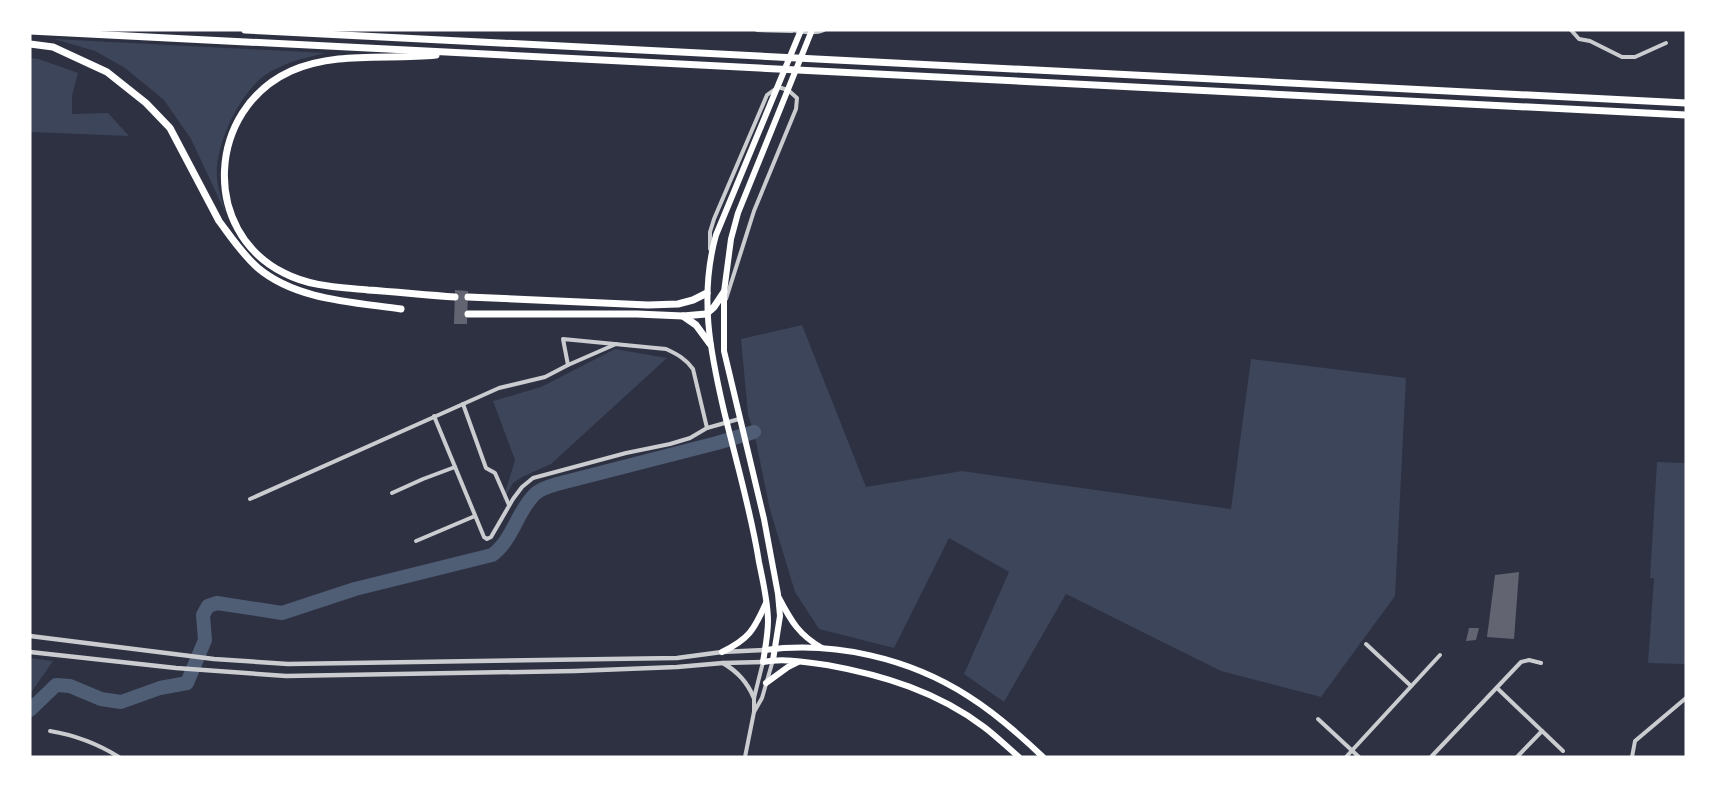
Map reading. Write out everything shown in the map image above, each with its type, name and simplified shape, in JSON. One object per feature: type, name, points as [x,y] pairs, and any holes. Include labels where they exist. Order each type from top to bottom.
[{"type":"highway","points":[[246,30],[1686,102]]},
{"type":"highway","points":[[306,30],[324,35]]},
{"type":"highway","points":[[30,31],[1686,115]]},
{"type":"highway","points":[[30,44],[53,47],[107,72],[146,103],[170,128],[219,221],[237,245],[260,269],[277,280],[307,292],[364,305],[401,309]]},
{"type":"highway","points":[[455,297],[328,287],[304,282],[282,272],[256,254],[241,235],[228,205],[224,174],[229,141],[242,115],[266,88],[291,71],[323,61],[347,58],[456,53]]},
{"type":"highway","points":[[468,314],[683,316],[706,314],[714,308],[724,292]]},
{"type":"highway","points":[[468,297],[648,305],[678,304],[707,293]]},
{"type":"highway","points":[[683,316],[696,325],[710,344]]},
{"type":"main road","points":[[801,30],[716,235],[707,293],[706,314],[713,363],[756,541],[766,602],[768,622],[763,662],[774,660],[838,667],[897,681],[934,696],[983,726],[1019,757]]},
{"type":"main road","points":[[774,660],[780,616],[778,594],[764,519],[724,351],[724,292],[731,239],[738,213],[812,30]]},
{"type":"main road","points":[[778,594],[791,620],[801,633],[811,642],[827,650]]},
{"type":"main road","points":[[723,652],[749,636],[766,602]]},
{"type":"main road","points":[[765,650],[801,648],[856,653],[891,660],[920,671],[967,695],[990,711],[1043,757]]},
{"type":"main road","points":[[766,683],[799,662]]},
{"type":"street","points":[[757,30],[815,32],[824,30]]},
{"type":"street","points":[[1571,30],[1579,39],[1590,41],[1622,57],[1635,57],[1666,43]]},
{"type":"street","points":[[710,265],[711,226],[767,95],[778,87],[788,90],[796,98],[796,109],[754,211],[724,306]]},
{"type":"street","points":[[568,364],[563,339],[666,349],[677,353],[693,369],[707,428]]},
{"type":"street","points":[[250,499],[499,388],[544,377],[568,364],[616,344]]},
{"type":"street","points":[[463,404],[486,468],[495,473],[510,506]]},
{"type":"street","points":[[434,416],[484,537],[487,539],[491,537],[522,487],[533,478],[626,453],[670,444],[727,422],[740,422]]},
{"type":"street","points":[[392,493],[423,478],[455,467]]},
{"type":"street","points":[[416,542],[475,516]]},
{"type":"street","points":[[30,636],[214,659],[288,664],[677,658],[723,652],[765,650]]},
{"type":"street","points":[[1366,644],[1411,686]]},
{"type":"street","points":[[30,652],[176,668],[277,675],[575,671],[676,668],[763,662],[754,698],[754,712],[745,757]]},
{"type":"street","points":[[1346,757],[1440,655]]},
{"type":"street","points":[[754,712],[762,698],[774,660]]},
{"type":"street","points":[[1431,757],[1521,662],[1529,660],[1541,663]]},
{"type":"street","points":[[723,663],[733,669],[747,684],[754,698]]},
{"type":"street","points":[[1497,688],[1563,751]]},
{"type":"street","points":[[1632,757],[1635,741],[1686,698]]},
{"type":"street","points":[[1318,719],[1359,757]]},
{"type":"street","points":[[50,730],[88,741],[118,757]]},
{"type":"street","points":[[1517,757],[1542,731]]},
{"type":"shaded area","points":[[54,39],[325,53],[271,71],[255,84],[237,108],[224,137],[217,165],[219,192],[226,214],[191,139],[164,100],[125,68],[95,51]]},
{"type":"shaded area","points":[[30,58],[78,73],[72,96],[72,114],[108,113],[129,136],[30,132]]},
{"type":"shaded area","points":[[802,325],[866,487],[962,471],[1231,509],[1251,359],[1406,378],[1395,596],[1321,697],[1221,671],[1066,594],[1004,702],[964,674],[1009,572],[949,538],[894,648],[819,629],[795,592],[770,510],[754,432],[748,415],[741,339]]},
{"type":"shaded area","points":[[615,349],[667,358],[551,464],[513,483],[502,503],[515,460],[493,401],[541,387]]},
{"type":"shaded area","points":[[1686,453],[1686,664],[1648,663],[1654,578],[1650,578],[1657,462],[1685,463]]},
{"type":"shaded area","points":[[30,658],[53,661],[30,694]]},
{"type":"building","points":[[455,290],[468,291],[467,324],[454,324]]},
{"type":"building","points":[[1519,572],[1514,639],[1487,637],[1495,575]]},
{"type":"building","points":[[1469,628],[1479,628],[1476,640],[1466,641]]},
{"type":"waterway","points":[[30,710],[56,685],[70,686],[101,699],[121,702],[160,688],[187,683],[205,640],[203,615],[208,606],[217,603],[282,613],[355,589],[492,555],[505,542],[529,501],[542,489],[754,432]]}]
